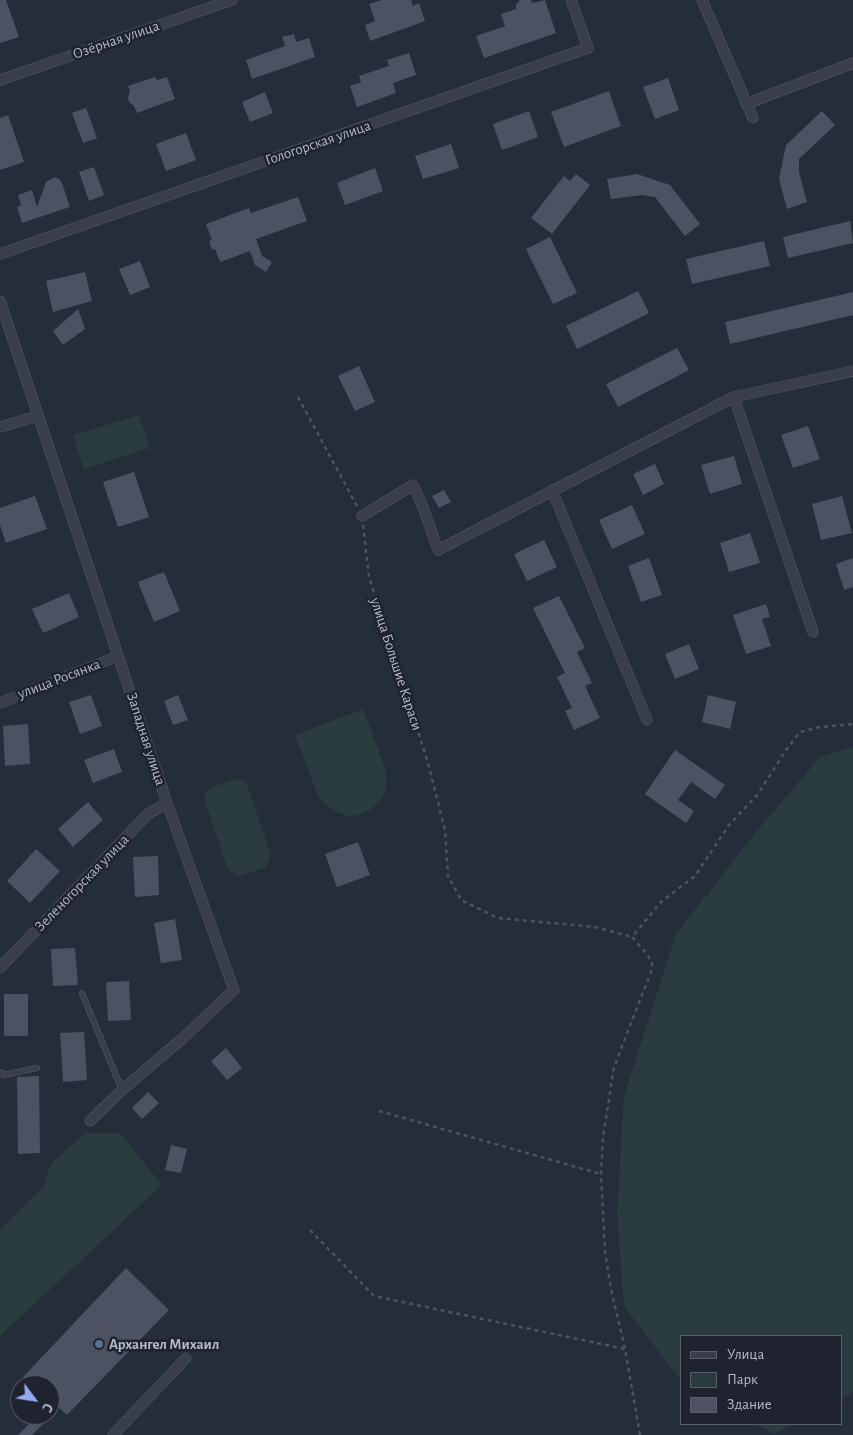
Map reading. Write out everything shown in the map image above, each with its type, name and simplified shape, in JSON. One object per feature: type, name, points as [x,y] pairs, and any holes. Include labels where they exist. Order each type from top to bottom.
[{"type":"street","name":"Озёрная улица","points":[[0,80],[232,0]]},
{"type":"street","name":"Гологорская улица","points":[[0,254],[588,48],[571,0]]},
{"type":"street","points":[[702,0],[753,118]]},
{"type":"street","points":[[744,99],[853,63]]},
{"type":"street","name":"Западная улица","points":[[0,301],[167,803],[234,990],[90,1121]]},
{"type":"street","points":[[362,516],[413,484],[438,550],[734,397],[853,371]]},
{"type":"street","points":[[734,397],[813,632]]},
{"type":"street","points":[[0,427],[38,416]]},
{"type":"street","points":[[552,490],[646,720]]},
{"type":"street","name":"улица Росянка","points":[[0,702],[118,656]]},
{"type":"street","name":"Зеленогорская улица","points":[[0,968],[148,814],[167,803]]},
{"type":"street","points":[[113,1435],[186,1358]]},
{"type":"lane","points":[[82,993],[122,1090]]},
{"type":"lane","points":[[1,1076],[37,1068]]},
{"type":"path","name":"улица Большие Караси","points":[[298,397],[362,516],[368,577],[428,763],[445,830],[448,876],[461,900],[498,918],[595,927],[632,936]]},
{"type":"path","points":[[640,1435],[605,1252],[601,1174],[603,1137],[614,1067],[652,963],[632,936],[661,902],[695,876],[729,825],[758,794],[800,732],[820,727],[853,724]]},
{"type":"path","points":[[379,1111],[601,1174]]},
{"type":"path","points":[[310,1230],[374,1296],[625,1349]]},
{"type":"green space","points":[[139,415],[150,448],[84,469],[73,435]]},
{"type":"green space","points":[[363,709],[386,771],[386,789],[383,797],[370,810],[360,815],[348,816],[334,811],[317,794],[295,735]]},
{"type":"green space","points":[[853,747],[853,1392],[843,1397],[843,1335],[680,1335],[680,1379],[624,1306],[617,1214],[624,1096],[676,934],[756,832],[820,757]]},
{"type":"green space","points":[[237,779],[244,781],[248,787],[271,855],[266,867],[239,876],[228,869],[205,802],[205,793],[209,788]]},
{"type":"green space","points":[[86,1133],[120,1133],[162,1185],[0,1336],[0,1229],[44,1186],[50,1164]]},
{"type":"green space","points":[[757,1425],[791,1425],[774,1434]]},
{"type":"building","points":[[0,0],[6,0],[19,37],[0,43]]},
{"type":"building","points":[[382,0],[411,0],[413,6],[419,3],[425,21],[370,41],[365,25],[375,21],[369,4]]},
{"type":"building","points":[[520,0],[530,0],[533,3],[545,0],[556,33],[484,58],[476,36],[505,26],[501,14],[516,9],[516,5]]},
{"type":"building","points":[[294,34],[296,42],[309,38],[315,57],[252,79],[246,60],[285,46],[282,37]]},
{"type":"building","points":[[409,53],[416,75],[393,83],[396,93],[357,107],[350,86],[361,82],[359,76],[389,66],[387,60]]},
{"type":"building","points":[[155,77],[157,80],[167,77],[175,99],[137,113],[134,106],[129,102],[130,90],[128,86]]},
{"type":"building","points":[[668,78],[679,110],[655,119],[643,87]]},
{"type":"building","points":[[609,91],[621,126],[564,147],[551,112]]},
{"type":"building","points":[[265,92],[273,113],[250,122],[242,102]]},
{"type":"building","points":[[86,108],[97,138],[83,143],[72,113]]},
{"type":"building","points":[[529,111],[538,137],[502,150],[493,124]]},
{"type":"building","points":[[822,111],[835,125],[799,159],[799,172],[807,202],[787,209],[779,179],[786,145]]},
{"type":"building","points":[[8,115],[24,162],[0,170],[0,118]]},
{"type":"building","points":[[186,133],[196,160],[166,171],[156,144]]},
{"type":"building","points":[[451,144],[459,168],[423,179],[415,156]]},
{"type":"building","points":[[94,167],[104,195],[89,201],[79,172]]},
{"type":"building","points":[[375,168],[383,191],[345,205],[337,183]]},
{"type":"building","points":[[576,174],[590,185],[552,234],[531,218],[564,176],[570,181]]},
{"type":"building","points":[[637,174],[670,185],[700,224],[685,236],[655,197],[642,195],[611,199],[607,179]]},
{"type":"building","points":[[55,177],[62,183],[70,207],[22,223],[17,207],[21,205],[18,195],[32,190],[37,207],[46,182]]},
{"type":"building","points":[[298,197],[307,221],[256,239],[262,256],[272,262],[266,272],[255,265],[250,251],[220,262],[215,249],[212,250],[209,241],[212,240],[206,224],[249,208],[251,213]]},
{"type":"building","points":[[850,221],[853,243],[788,258],[783,237]]},
{"type":"building","points":[[550,237],[577,293],[553,304],[526,249]]},
{"type":"building","points":[[764,241],[770,266],[692,284],[686,259]]},
{"type":"building","points":[[140,261],[150,287],[130,295],[119,269]]},
{"type":"building","points":[[85,272],[92,301],[53,312],[46,281]]},
{"type":"building","points":[[638,291],[649,313],[577,349],[566,326]]},
{"type":"building","points":[[853,292],[853,315],[730,344],[725,322]]},
{"type":"building","points":[[78,309],[85,329],[63,345],[53,331]]},
{"type":"building","points":[[677,348],[689,370],[618,407],[606,384]]},
{"type":"building","points":[[359,366],[375,402],[355,411],[338,376]]},
{"type":"building","points":[[808,426],[820,459],[793,468],[781,435]]},
{"type":"building","points":[[734,456],[742,484],[710,494],[701,465]]},
{"type":"building","points":[[655,464],[664,484],[643,495],[633,474]]},
{"type":"building","points":[[134,472],[149,517],[118,527],[103,482]]},
{"type":"building","points":[[444,490],[451,502],[439,508],[432,496]]},
{"type":"building","points":[[35,496],[47,529],[6,543],[0,525],[0,508]]},
{"type":"building","points":[[842,496],[852,533],[821,540],[812,504]]},
{"type":"building","points":[[632,505],[645,534],[612,549],[599,520]]},
{"type":"building","points":[[750,533],[760,563],[729,572],[720,543]]},
{"type":"building","points":[[544,540],[557,567],[527,581],[514,554]]},
{"type":"building","points":[[649,558],[662,595],[641,602],[628,566]]},
{"type":"building","points":[[853,558],[853,587],[844,590],[836,564]]},
{"type":"building","points":[[164,572],[180,611],[154,622],[138,582]]},
{"type":"building","points":[[69,593],[79,617],[43,633],[32,609]]},
{"type":"building","points":[[559,596],[585,648],[577,652],[592,683],[585,686],[600,718],[574,730],[565,711],[572,708],[557,677],[565,673],[533,608]]},
{"type":"building","points":[[766,604],[770,617],[762,619],[771,646],[746,654],[733,615]]},
{"type":"building","points":[[689,644],[699,669],[675,679],[665,654]]},
{"type":"building","points":[[91,695],[102,726],[80,734],[69,702]]},
{"type":"building","points":[[178,695],[188,720],[173,725],[164,701]]},
{"type":"building","points":[[708,695],[736,702],[730,729],[702,722]]},
{"type":"building","points":[[28,724],[30,764],[5,766],[3,726]]},
{"type":"building","points":[[114,749],[122,772],[93,783],[84,760]]},
{"type":"building","points":[[675,750],[725,785],[715,799],[691,782],[678,800],[694,811],[686,823],[645,794]]},
{"type":"building","points":[[88,802],[103,820],[73,847],[58,829]]},
{"type":"building","points":[[358,842],[370,875],[337,887],[325,854]]},
{"type":"building","points":[[36,849],[60,871],[30,903],[7,881]]},
{"type":"building","points":[[158,856],[159,895],[135,897],[133,857]]},
{"type":"building","points":[[175,919],[182,960],[161,963],[154,923]]},
{"type":"building","points":[[75,948],[78,985],[53,986],[51,949]]},
{"type":"building","points":[[129,981],[131,1020],[108,1021],[106,982]]},
{"type":"building","points":[[4,994],[28,994],[28,1036],[4,1036]]},
{"type":"building","points":[[84,1032],[87,1080],[63,1082],[60,1033]]},
{"type":"building","points":[[226,1048],[242,1068],[227,1080],[211,1061]]},
{"type":"building","points":[[39,1076],[40,1153],[18,1154],[17,1077]]},
{"type":"building","points":[[148,1092],[159,1103],[142,1119],[132,1108]]},
{"type":"building","points":[[171,1145],[187,1149],[181,1173],[165,1170]]},
{"type":"building","points":[[126,1268],[169,1310],[67,1415],[60,1409],[60,1375],[25,1375]]},
{"type":"building","points":[[28,1425],[42,1425],[32,1435],[18,1435]]},
{"type":"place","name":"Архангел Михаил","points":[[99,1344]]}]
